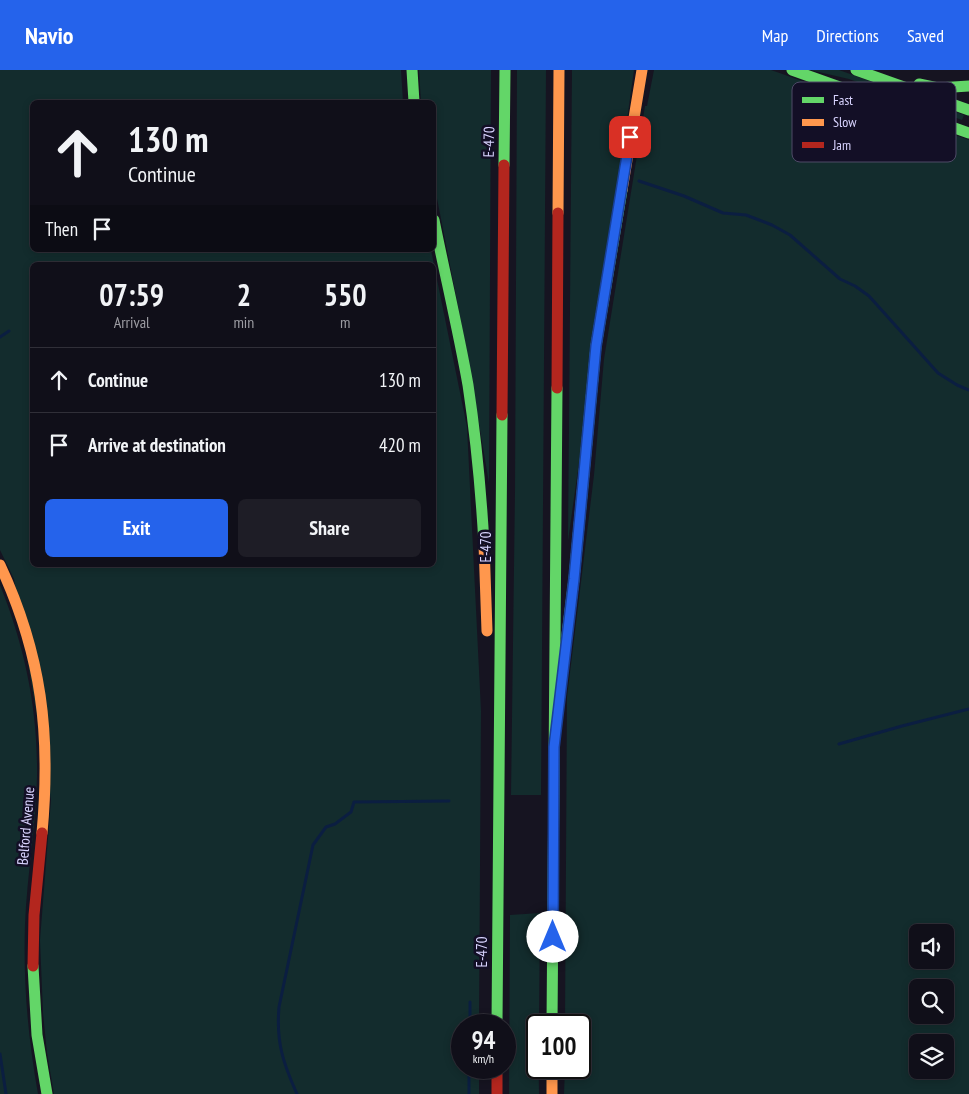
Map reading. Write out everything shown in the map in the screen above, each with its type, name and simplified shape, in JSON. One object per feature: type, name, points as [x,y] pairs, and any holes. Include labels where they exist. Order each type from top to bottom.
[{"type":"main road","points":[[412,70],[414,100]]},
{"type":"main road","name":"E-470","points":[[497,1014],[504,70]]},
{"type":"main road","points":[[552,1014],[560,70]]},
{"type":"main road","points":[[554,747],[574,579],[596,346],[642,70]]},
{"type":"main road","points":[[634,112],[644,97],[649,70]]},
{"type":"main road","points":[[792,70],[825,82]]},
{"type":"main road","points":[[856,70],[889,82]]},
{"type":"main road","points":[[878,78],[898,77],[914,82]]},
{"type":"main road","points":[[956,87],[969,86]]},
{"type":"main road","points":[[956,105],[969,110]]},
{"type":"main road","points":[[956,129],[969,134]]},
{"type":"main road","points":[[436,230],[468,387],[475,433],[482,500],[487,640]]},
{"type":"main road","name":"Belford Avenue","points":[[0,565],[13,595],[28,639],[43,718],[45,777],[34,910],[33,976],[38,1042],[47,1094]]},
{"type":"main road","points":[[488,686],[489,737],[498,782]]},
{"type":"main road","points":[[497,1079],[497,1094]]},
{"type":"main road","points":[[552,1079],[552,1094]]},
{"type":"green space","points":[[0,70],[401,70],[403,100],[30,100],[30,252],[431,252],[433,262],[30,262],[30,567],[436,567],[436,275],[467,427],[481,711],[479,1014],[451,1014],[451,1079],[479,1079],[479,1094],[54,1094],[43,1013],[40,940],[51,800],[14,579],[0,550]]},
{"type":"green space","points":[[419,70],[491,70],[489,483],[466,347],[436,193],[436,100],[421,100]]},
{"type":"green space","points":[[517,70],[546,70],[541,795],[511,795]]},
{"type":"green space","points":[[572,70],[634,70],[568,541]]},
{"type":"green space","points":[[654,70],[771,70],[805,82],[792,82],[792,162],[956,162],[956,135],[969,140],[969,1094],[564,1094],[565,1079],[591,1079],[591,1014],[565,1014],[567,697],[594,475],[604,359],[645,106],[647,106]]},
{"type":"green space","points":[[810,70],[839,70],[872,82],[857,82]]},
{"type":"green space","points":[[956,112],[964,115],[962,120],[956,118]]},
{"type":"green space","points":[[0,585],[23,655],[32,703],[37,752],[36,795],[26,906],[25,967],[31,1052],[38,1094],[0,1094]]},
{"type":"green space","points":[[540,913],[539,1014],[526,1014],[526,1079],[539,1079],[539,1094],[509,1094],[509,1079],[516,1079],[516,1014],[509,1014],[510,915]]},
{"type":"waterway","points":[[639,181],[684,196],[723,213],[746,215],[772,225],[790,235],[840,279],[855,286],[869,296],[938,373],[969,390]]},
{"type":"waterway","points":[[0,337],[9,331]]},
{"type":"waterway","points":[[839,744],[969,709]]},
{"type":"waterway","points":[[297,1094],[282,1052],[278,1020],[279,1007],[313,845],[326,827],[335,824],[351,812],[354,802],[449,801]]},
{"type":"waterway","points":[[470,1002],[470,1014]]},
{"type":"waterway","points":[[0,1054],[6,1094]]},
{"type":"waterway","points":[[469,1079],[469,1094]]},
{"type":"traffic: fast","points":[[412,70],[414,100]]},
{"type":"traffic: fast","points":[[504,165],[505,70]]},
{"type":"traffic: fast","points":[[792,70],[826,82]]},
{"type":"traffic: fast","points":[[856,70],[890,82]]},
{"type":"traffic: fast","points":[[956,87],[969,86]]},
{"type":"traffic: fast","points":[[956,105],[969,110]]},
{"type":"traffic: fast","points":[[956,128],[969,133]]},
{"type":"traffic: fast","points":[[566,643],[574,579],[596,346],[622,190]]},
{"type":"traffic: fast","points":[[436,229],[468,385],[478,464],[484,544]]},
{"type":"traffic: fast","points":[[552,1014],[557,388]]},
{"type":"traffic: fast","points":[[497,1014],[502,415]]},
{"type":"traffic: fast","points":[[33,966],[37,1035],[47,1094]]},
{"type":"traffic: slow","points":[[558,213],[559,70]]},
{"type":"traffic: slow","points":[[622,190],[642,70]]},
{"type":"traffic: slow","points":[[484,544],[487,631]]},
{"type":"traffic: slow","points":[[0,565],[26,631],[40,696],[44,728],[45,762],[42,833]]},
{"type":"traffic: slow","points":[[552,1079],[552,1094]]},
{"type":"traffic: jam","points":[[502,415],[504,165]]},
{"type":"traffic: jam","points":[[557,388],[558,213]]},
{"type":"traffic: jam","points":[[33,966],[34,915],[42,833]]},
{"type":"traffic: jam","points":[[497,1079],[497,1094]]},
{"type":"route","points":[[553,937],[554,747],[574,579],[596,346],[630,137]]}]
